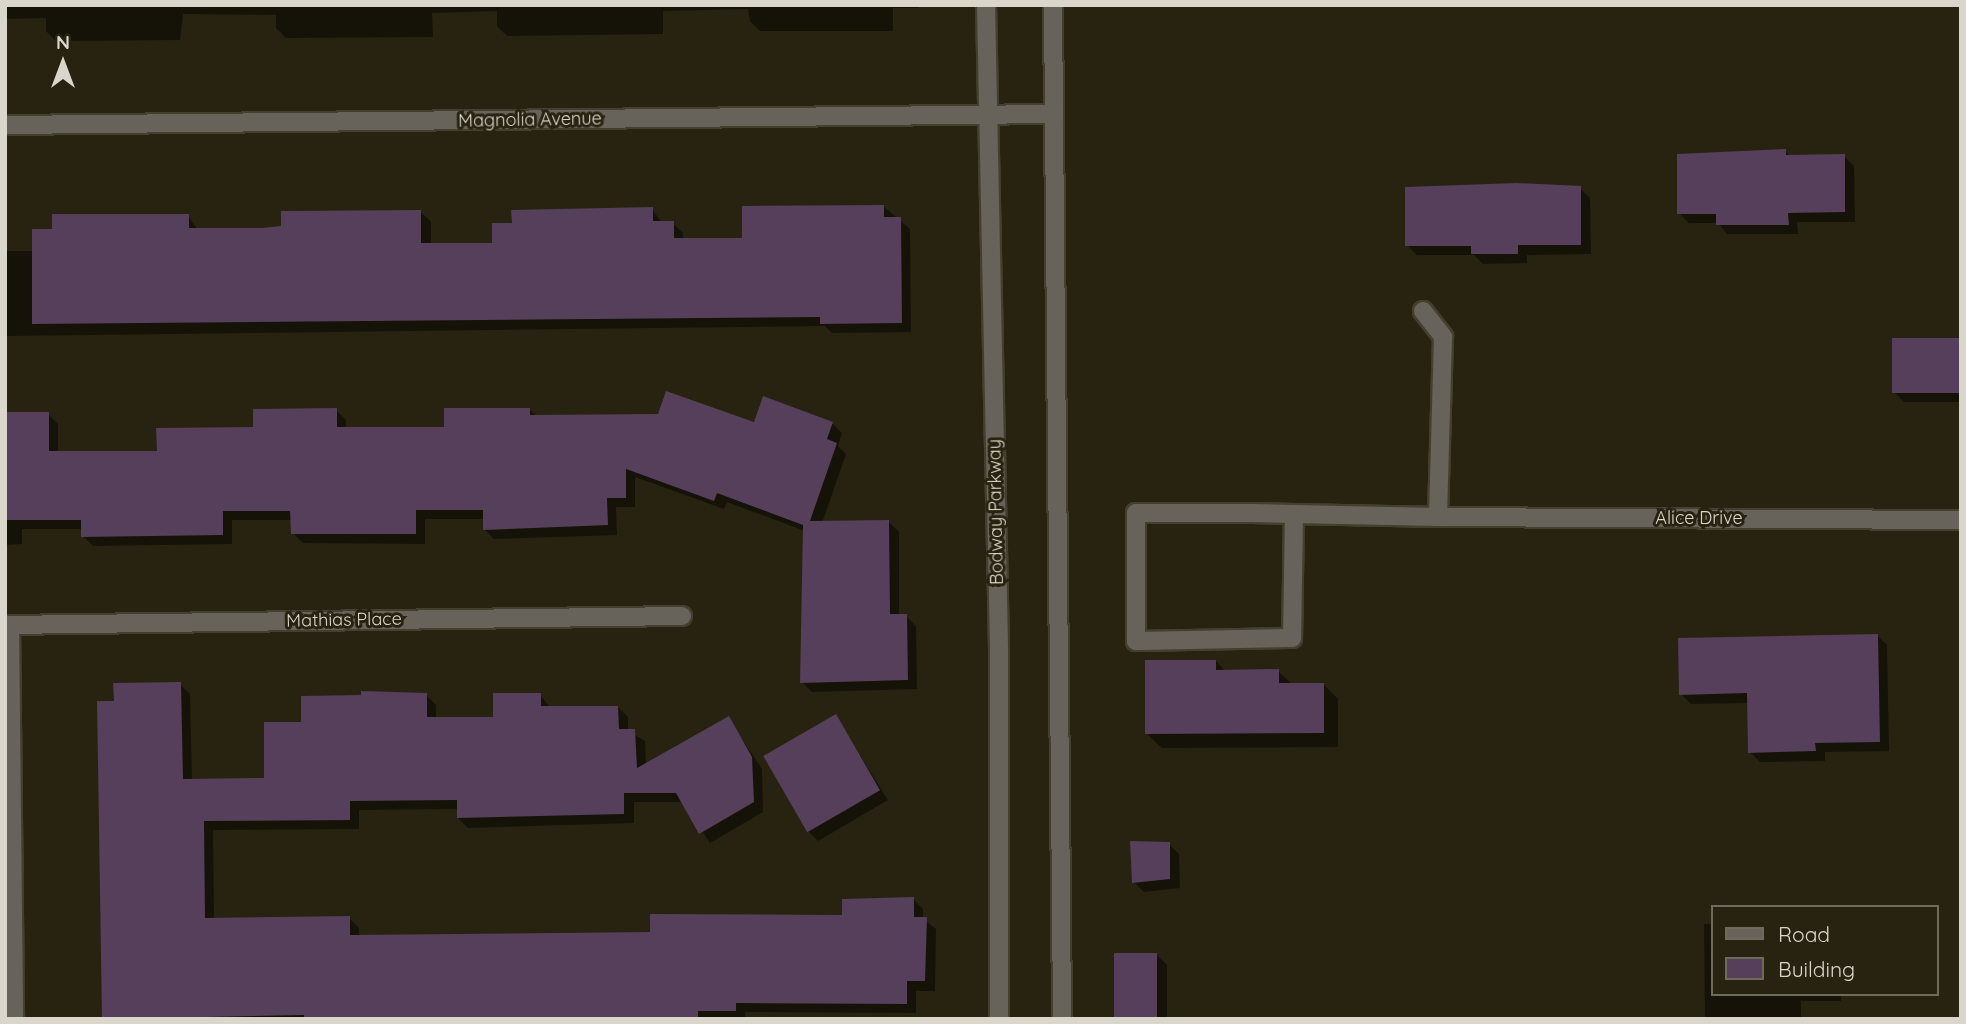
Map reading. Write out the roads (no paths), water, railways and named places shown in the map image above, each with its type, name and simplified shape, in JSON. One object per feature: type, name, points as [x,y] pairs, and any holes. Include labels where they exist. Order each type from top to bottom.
[{"type":"street","name":"Bodway Parkway","points":[[986,5],[999,649],[999,1019]]},
{"type":"street","points":[[1053,5],[1062,1019]]},
{"type":"street","name":"Magnolia Avenue","points":[[5,125],[1054,114]]},
{"type":"street","points":[[1423,311],[1443,337],[1438,517]]},
{"type":"street","name":"Alice Drive","points":[[1294,514],[1292,638],[1136,641],[1136,513],[1252,513],[1438,517],[1961,520]]},
{"type":"street","name":"Mathias Place","points":[[7,625],[682,616]]},
{"type":"street","points":[[7,625],[14,1019]]}]
